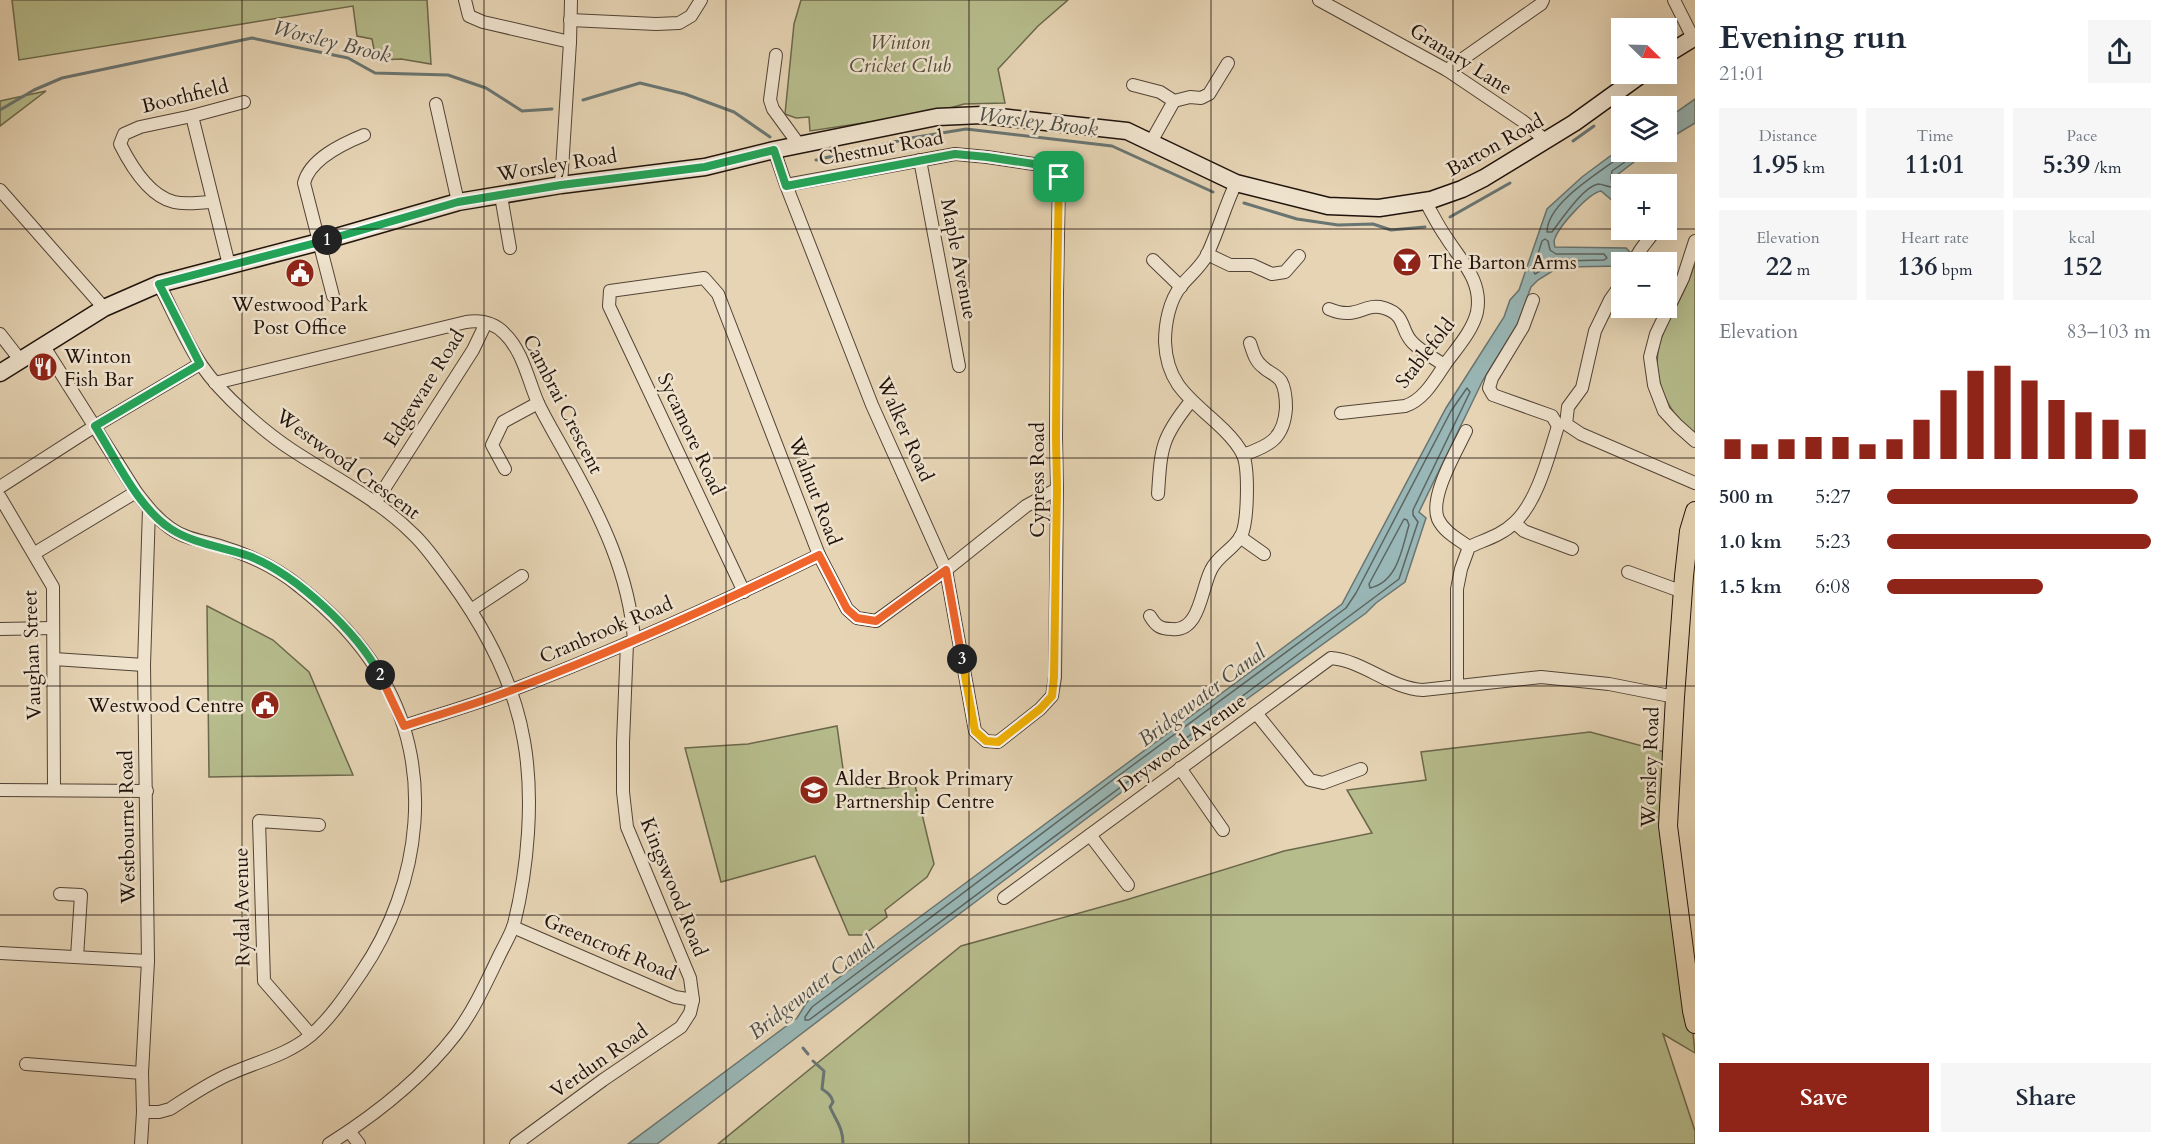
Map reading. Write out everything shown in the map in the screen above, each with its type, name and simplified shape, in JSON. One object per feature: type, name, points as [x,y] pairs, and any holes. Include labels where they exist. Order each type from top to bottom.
[{"type":"main road","points":[[1677,48],[1694,37]]},
{"type":"main road","name":"Barton Road","points":[[1149,141],[1236,183],[1328,206],[1379,208],[1445,196],[1469,185],[1546,141],[1629,84]]},
{"type":"main road","name":"Worsley Road","points":[[0,373],[104,308],[159,284],[319,242],[458,202],[561,185],[705,167],[774,150],[937,117],[982,115],[1126,131],[1149,141]]},
{"type":"main road","name":"Worsley Road","points":[[1695,511],[1689,531],[1687,600],[1675,697],[1668,826],[1695,1024]]},
{"type":"street","points":[[465,0],[469,16],[483,22],[570,42]]},
{"type":"street","points":[[561,185],[571,0]]},
{"type":"street","points":[[570,20],[679,23],[691,16],[701,0]]},
{"type":"street","name":"Granary Lane","points":[[1320,0],[1447,70],[1524,122],[1546,141]]},
{"type":"street","points":[[1447,70],[1541,4],[1543,0]]},
{"type":"street","points":[[1674,0],[1694,37]]},
{"type":"street","points":[[776,55],[770,100],[772,109],[800,146]]},
{"type":"street","points":[[1149,141],[1174,101],[1190,97],[1201,98],[1209,94],[1228,63]]},
{"type":"street","points":[[1134,85],[1160,92],[1174,101]]},
{"type":"street","name":"Boothfield","points":[[213,201],[173,202],[155,193],[128,160],[120,144],[124,134],[140,127],[244,102]]},
{"type":"street","points":[[436,104],[458,202]]},
{"type":"street","points":[[192,116],[229,265]]},
{"type":"street","points":[[333,296],[304,183],[315,164],[364,135]]},
{"type":"street","name":"Walker Road","points":[[774,150],[872,405],[946,570],[975,731]]},
{"type":"street","name":"Chestnut Road","points":[[786,186],[955,154],[1054,167]]},
{"type":"street","name":"Maple Avenue","points":[[920,160],[959,366]]},
{"type":"street","name":"Cypress Road","points":[[975,731],[986,741],[998,742],[1040,709],[1052,696],[1057,489],[1059,177],[1054,167]]},
{"type":"street","points":[[1150,616],[1162,629],[1177,630],[1187,626],[1199,608],[1204,584],[1212,566],[1240,537],[1244,525],[1247,489],[1243,455],[1230,436],[1191,401],[1177,385],[1169,371],[1165,342],[1167,317],[1181,287],[1198,270],[1207,254],[1236,183]]},
{"type":"street","points":[[0,190],[104,308]]},
{"type":"street","points":[[501,196],[510,248]]},
{"type":"street","name":"Stablefold","points":[[1341,413],[1413,404],[1444,365],[1474,320],[1477,312],[1478,291],[1471,272],[1442,231],[1425,201]]},
{"type":"street","points":[[1638,252],[1650,240]]},
{"type":"street","points":[[1695,241],[1683,278],[1656,334],[1650,357],[1654,385],[1664,411],[1695,441]]},
{"type":"street","points":[[1207,254],[1230,265],[1252,265],[1272,274],[1285,272],[1299,256]]},
{"type":"street","points":[[1153,260],[1181,287]]},
{"type":"street","name":"Walnut Road","points":[[704,278],[718,294],[819,555],[847,609],[857,618],[876,621],[946,570]]},
{"type":"street","name":"Sycamore Road","points":[[704,278],[610,291],[609,306],[744,592]]},
{"type":"street","name":"Westwood Crescent","points":[[159,284],[200,364],[215,383],[268,433],[375,502],[413,534],[435,560],[471,610],[489,640],[511,691],[525,750],[528,834],[524,870],[513,927],[482,992],[457,1033],[442,1051],[401,1091],[329,1144]]},
{"type":"street","points":[[1611,299],[1595,331],[1582,388],[1568,406],[1566,424],[1581,434],[1695,483]]},
{"type":"street","points":[[1457,685],[1457,589],[1469,547],[1504,531],[1515,523],[1534,494],[1558,426],[1552,416],[1493,395],[1489,388],[1492,378],[1523,327],[1533,300]]},
{"type":"street","points":[[1329,309],[1347,314],[1372,307],[1390,310],[1402,321],[1412,342],[1444,365]]},
{"type":"street","points":[[215,383],[466,322],[486,323]]},
{"type":"street","name":"Cambrai Crescent","points":[[486,323],[496,327],[510,340],[522,361],[538,403],[606,530],[627,591],[631,641]]},
{"type":"street","name":"Edgeware Road","points":[[375,502],[473,350],[486,323]]},
{"type":"street","points":[[0,334],[21,361]]},
{"type":"street","points":[[1243,455],[1275,440],[1282,429],[1286,411],[1282,383],[1276,375],[1264,369],[1257,362],[1250,343]]},
{"type":"street","points":[[44,345],[149,509],[181,535],[262,561],[300,586],[342,626],[377,670],[404,726],[414,780],[417,806],[401,896],[387,930],[346,994],[311,1035],[296,1046],[232,1073],[170,1109],[143,1112]]},
{"type":"street","points":[[0,487],[95,426],[200,364]]},
{"type":"street","points":[[1158,494],[1160,459],[1164,441],[1172,425],[1191,401]]},
{"type":"street","points":[[504,470],[492,445],[503,423],[538,403]]},
{"type":"street","points":[[1466,431],[1442,483],[1436,502],[1437,518],[1444,529],[1469,547]]},
{"type":"street","points":[[946,570],[1026,506],[1057,489]]},
{"type":"street","points":[[35,553],[136,492]]},
{"type":"street","name":"Vaughan Street","points":[[0,497],[53,587],[54,790]]},
{"type":"street","name":"Westbourne Road","points":[[141,1144],[148,961],[144,665],[149,509]]},
{"type":"street","points":[[1515,523],[1524,531],[1572,549]]},
{"type":"street","points":[[1240,537],[1264,554]]},
{"type":"street","name":"Cranbrook Road","points":[[404,726],[511,691],[744,592],[819,555]]},
{"type":"street","points":[[1628,572],[1687,600]]},
{"type":"street","points":[[471,610],[522,576]]},
{"type":"street","points":[[0,629],[54,628]]},
{"type":"street","name":"Kingswood Road","points":[[631,641],[623,742],[623,792],[627,827],[690,978],[693,1000]]},
{"type":"street","name":"Drywood Avenue","points":[[1004,898],[1331,658],[1346,660],[1406,689],[1422,690],[1541,677],[1609,684],[1675,697]]},
{"type":"street","points":[[54,659],[144,665]]},
{"type":"street","points":[[1256,713],[1310,780],[1323,783],[1361,769]]},
{"type":"street","points":[[1180,768],[1223,830]]},
{"type":"street","points":[[0,790],[147,790]]},
{"type":"street","name":"Rydal Avenue","points":[[311,1035],[264,981],[260,821],[320,825]]},
{"type":"street","points":[[1090,835],[1128,885]]},
{"type":"street","points":[[60,894],[81,895],[77,957]]},
{"type":"street","name":"Greencroft Road","points":[[513,927],[675,997],[693,1000]]},
{"type":"street","points":[[0,953],[148,961]]},
{"type":"street","name":"Verdun Road","points":[[516,1144],[603,1080],[681,1028],[690,1013],[693,1000]]},
{"type":"street","points":[[26,1064],[142,1073]]},
{"type":"street","points":[[349,1131],[359,1144]]},
{"type":"green space","points":[[12,0],[427,0],[431,64],[401,59],[380,60],[375,55],[372,39],[357,36],[353,6],[19,60]]},
{"type":"green space","name":"Winton Cricket Club","points":[[801,0],[1068,0],[1038,26],[998,69],[1005,103],[964,104],[936,112],[810,131],[809,117],[796,118],[785,114],[794,24]]},
{"type":"green space","points":[[46,91],[0,126],[0,101]]},
{"type":"green space","points":[[1695,262],[1695,433],[1671,408],[1662,389],[1658,371],[1661,339],[1670,318],[1677,318],[1677,305],[1690,279]]},
{"type":"green space","points":[[207,606],[273,640],[309,672],[353,775],[209,777]]},
{"type":"green space","points":[[837,726],[844,776],[870,788],[915,785],[934,864],[927,877],[885,910],[887,917],[863,935],[849,935],[815,856],[721,882],[685,748],[748,744]]},
{"type":"green space","points":[[1590,732],[1665,752],[1695,1053],[1663,1034],[1695,1131],[1695,1144],[718,1144],[961,946],[1126,900],[1284,851],[1372,833],[1347,790],[1426,780],[1421,752]]},
{"type":"water","points":[[1695,99],[1695,123],[1677,134],[1677,112]]},
{"type":"water","points":[[1611,155],[1611,162],[1634,162],[1618,174],[1611,174],[1611,200],[1601,191],[1582,203],[1558,232],[1555,247],[1626,248],[1630,252],[1611,252],[1611,266],[1564,267],[1554,270],[1531,287],[1517,325],[1483,380],[1419,512],[1426,518],[1405,582],[902,957],[657,1144],[628,1144],[797,1018],[807,1002],[890,939],[1342,604],[1446,408],[1504,317],[1510,300],[1519,290],[1547,209],[1582,177]]},
{"type":"waterway","name":"Worsley Brook","points":[[0,110],[34,90],[62,78],[252,38],[348,58],[375,73],[448,75],[486,88],[522,111],[552,109]]},
{"type":"waterway","name":"Worsley Brook","points":[[583,100],[640,83],[685,94],[734,112],[770,137]]},
{"type":"waterway","points":[[1573,141],[1594,126]]},
{"type":"waterway","name":"Worsley Brook","points":[[816,160],[911,138],[966,129],[1112,146],[1213,192]]},
{"type":"waterway","name":"Worsley Brook","points":[[1450,217],[1510,183]]},
{"type":"waterway","name":"Worsley Brook","points":[[1244,203],[1297,219],[1338,225],[1373,224],[1391,230],[1425,227]]},
{"type":"waterway","points":[[803,1048],[808,1054]]},
{"type":"waterway","points":[[813,1061],[824,1071],[822,1089],[829,1094],[833,1102],[830,1107],[840,1129],[843,1144]]},
{"type":"place","name":"The Barton Arms","points":[[1407,262]]},
{"type":"place","name":"Westwood Park Post Office","points":[[300,273]]},
{"type":"place","name":"Winton Fish Bar","points":[[43,367]]},
{"type":"place","name":"Westwood Centre","points":[[265,705]]},
{"type":"place","name":"Alder Brook Primary Partnership Centre","points":[[814,790]]},
{"type":"route","points":[[774,150],[786,186],[955,154],[1054,167],[1059,177],[1057,489],[1052,696],[1040,709],[998,742],[986,741],[975,731],[946,570],[876,621],[857,618],[847,609],[819,555],[744,592],[511,691],[404,726],[377,670],[361,648],[325,608],[284,574],[262,561],[220,546],[194,540],[171,529],[149,509],[136,492],[95,426],[200,364],[159,284],[319,242],[458,202],[561,185],[705,167],[774,150]]},
{"type":"water label","name":"Bridgewater Canal","points":[[1202,696]]},
{"type":"water label","name":"Bridgewater Canal","points":[[812,988]]}]
